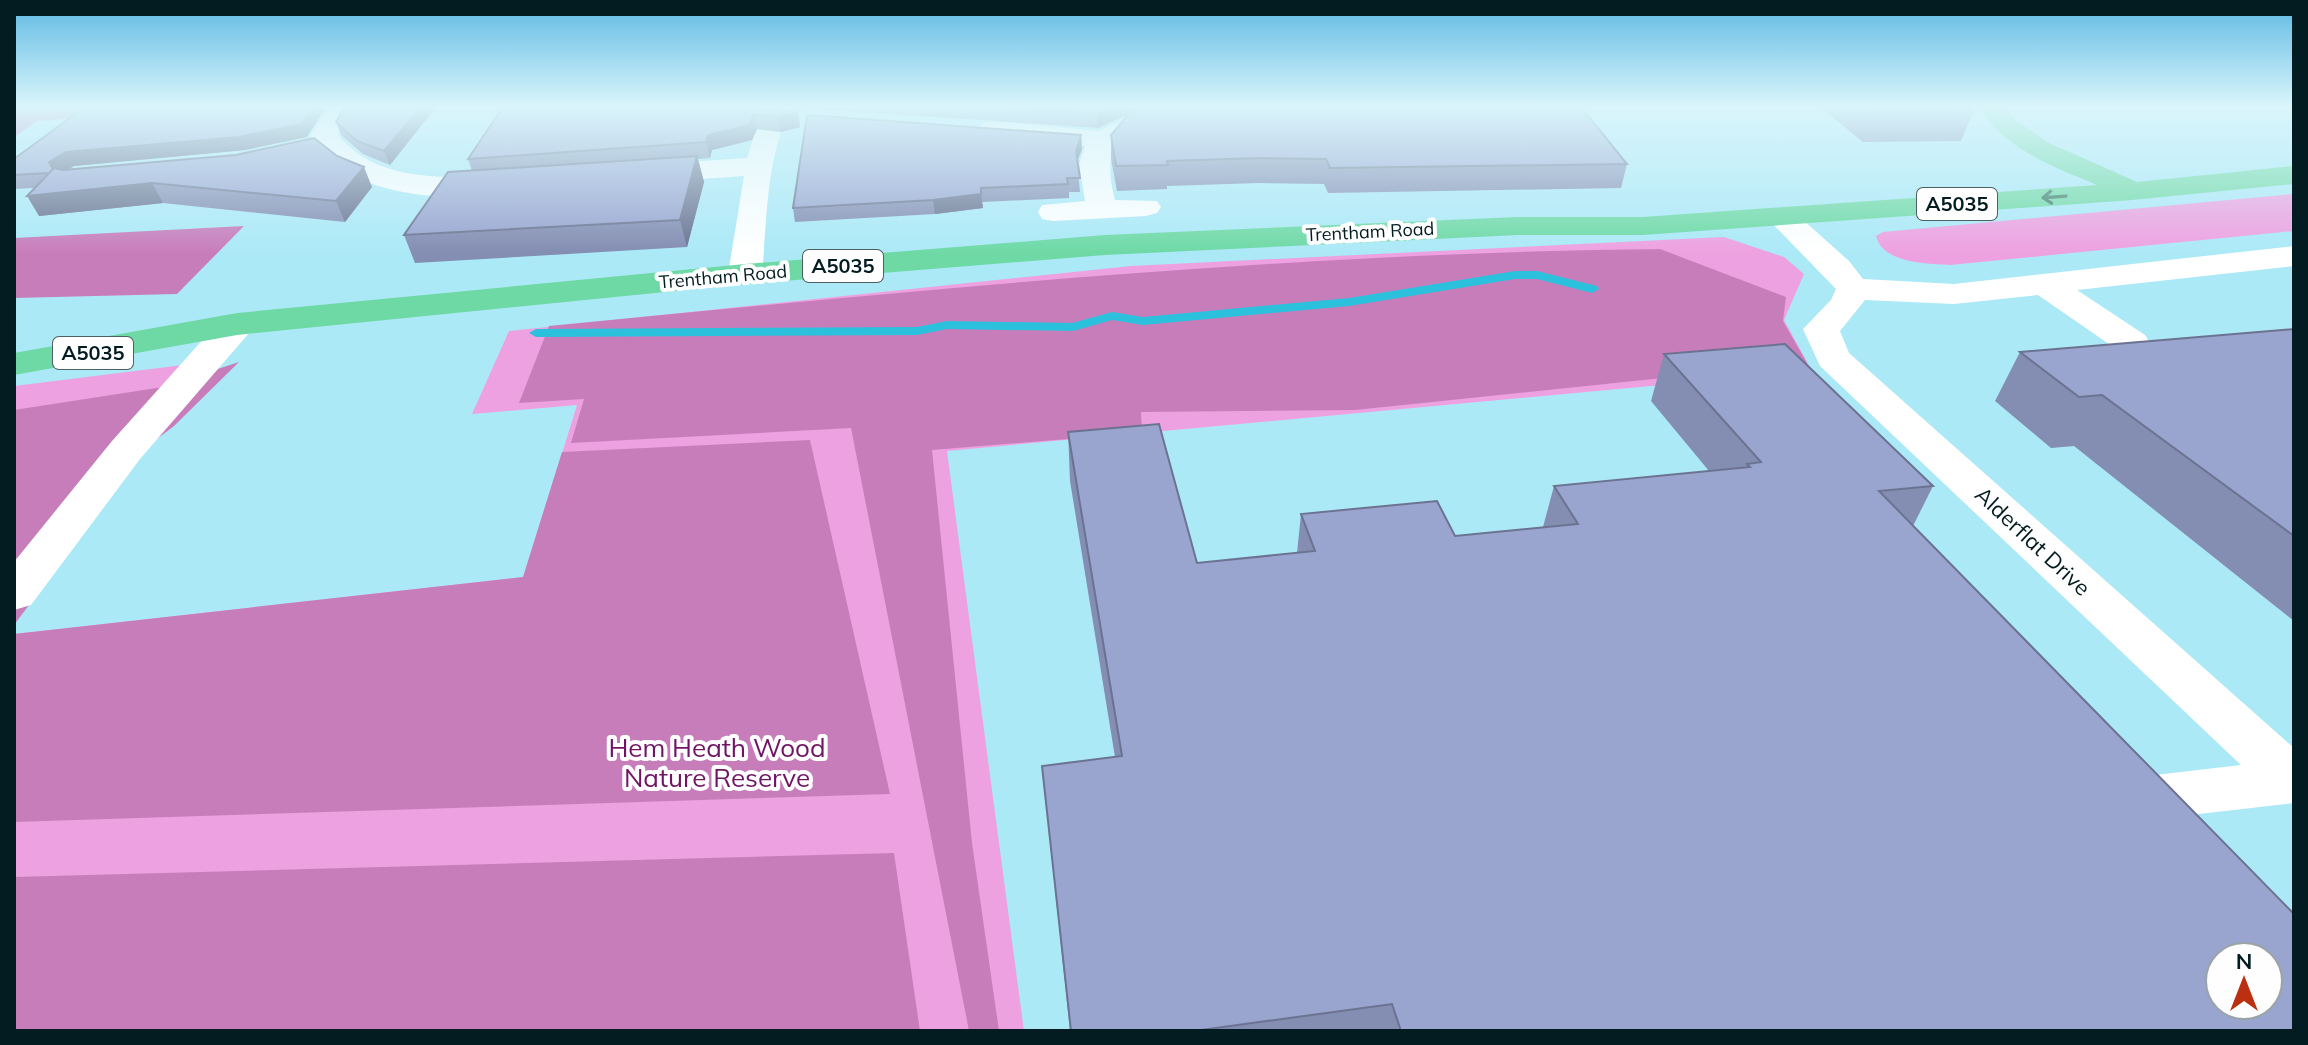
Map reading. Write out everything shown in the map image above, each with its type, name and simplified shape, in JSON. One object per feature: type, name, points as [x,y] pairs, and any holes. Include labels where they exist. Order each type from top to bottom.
[{"type":"main road","points":[[2050,156],[2099,173],[2132,191]]},
{"type":"main road","name":"Trentham Road","points":[[1518,226],[1618,209],[2294,156]]},
{"type":"main road","name":"Trentham Road","points":[[14,345],[170,334],[237,324],[745,274],[1105,245],[1518,226],[1643,226],[2132,191],[2294,175]]},
{"type":"main road","name":"Trentham Road","points":[[14,364],[81,356],[170,334]]},
{"type":"street","points":[[337,156],[399,180],[468,187],[530,182]]},
{"type":"street","points":[[745,274],[761,166],[766,156]]},
{"type":"street","points":[[1095,156],[1093,159],[1102,210]]},
{"type":"street","points":[[607,177],[761,166]]},
{"type":"street","points":[[1053,212],[1146,207]]},
{"type":"street","points":[[1781,217],[1837,268],[1853,289],[1954,294],[2294,256]]},
{"type":"street","points":[[2260,259],[2294,277]]},
{"type":"street","points":[[2178,268],[2215,290]]},
{"type":"street","points":[[2046,285],[2147,342],[2084,347]]},
{"type":"street","name":"Alderflat Drive","points":[[1853,289],[1846,305],[1821,329],[1823,342],[1833,358],[2294,780]]},
{"type":"street","points":[[14,594],[126,450],[237,324]]},
{"type":"street","points":[[1860,437],[1919,437]]},
{"type":"street","points":[[2138,799],[2294,780]]},
{"type":"green space","points":[[2294,194],[2294,231],[1950,265],[1918,263],[1896,257],[1880,245],[1876,236],[1883,232]]},
{"type":"green space","points":[[244,226],[177,294],[14,298],[14,238]]},
{"type":"green space","name":"Hem Heath Wood Nature Reserve","points":[[1724,237],[1784,257],[1804,274],[1784,320],[1812,371],[947,451],[1024,1031],[14,1031],[14,634],[524,577],[577,405],[472,414],[509,331],[1131,266]]},
{"type":"green space","points":[[1660,249],[1786,297],[1783,321],[1807,363],[1355,410],[1141,412],[1142,433],[932,450],[972,843],[999,1031],[969,1031],[851,428],[571,443],[584,399],[519,403],[549,326],[965,287],[1243,266],[1521,252]]},
{"type":"green space","points":[[239,362],[174,426],[149,445],[14,625],[14,410],[163,387]]},
{"type":"green space","points":[[183,365],[101,451],[14,484],[14,386]]},
{"type":"green space","points":[[810,440],[890,794],[14,822],[14,634],[523,577],[562,452]]},
{"type":"green space","points":[[894,853],[920,1031],[14,1031],[14,877]]},
{"type":"building","points":[[18,156],[60,156],[49,162],[53,169],[49,173],[14,175],[14,159]]},
{"type":"building","points":[[227,156],[337,156],[364,167],[336,201],[152,183],[27,196],[54,168],[63,170]]},
{"type":"building","points":[[470,156],[513,156],[468,159]]},
{"type":"building","points":[[697,156],[680,220],[404,235],[448,172]]},
{"type":"building","points":[[801,156],[1077,156],[1080,178],[1067,178],[1068,184],[981,188],[981,194],[933,200],[793,208]]},
{"type":"building","points":[[1114,156],[1620,156],[1627,164],[1330,168],[1326,159],[1260,158],[1116,166]]},
{"type":"building","points":[[2294,329],[2294,536],[2102,395],[2079,397],[2020,352]]},
{"type":"building","points":[[1785,344],[1933,486],[1879,491],[2294,914],[2294,1031],[1401,1031],[1392,1004],[1194,1031],[1071,1031],[1042,766],[1122,756],[1068,432],[1159,424],[1197,563],[1315,551],[1301,514],[1437,501],[1455,536],[1578,524],[1554,486],[1750,467],[1747,464],[1761,462],[1664,354]]},
{"type":"waterway","points":[[536,333],[917,331],[947,325],[1073,327],[1112,316],[1143,321],[1349,302],[1515,275],[1537,275],[1592,289]]}]
